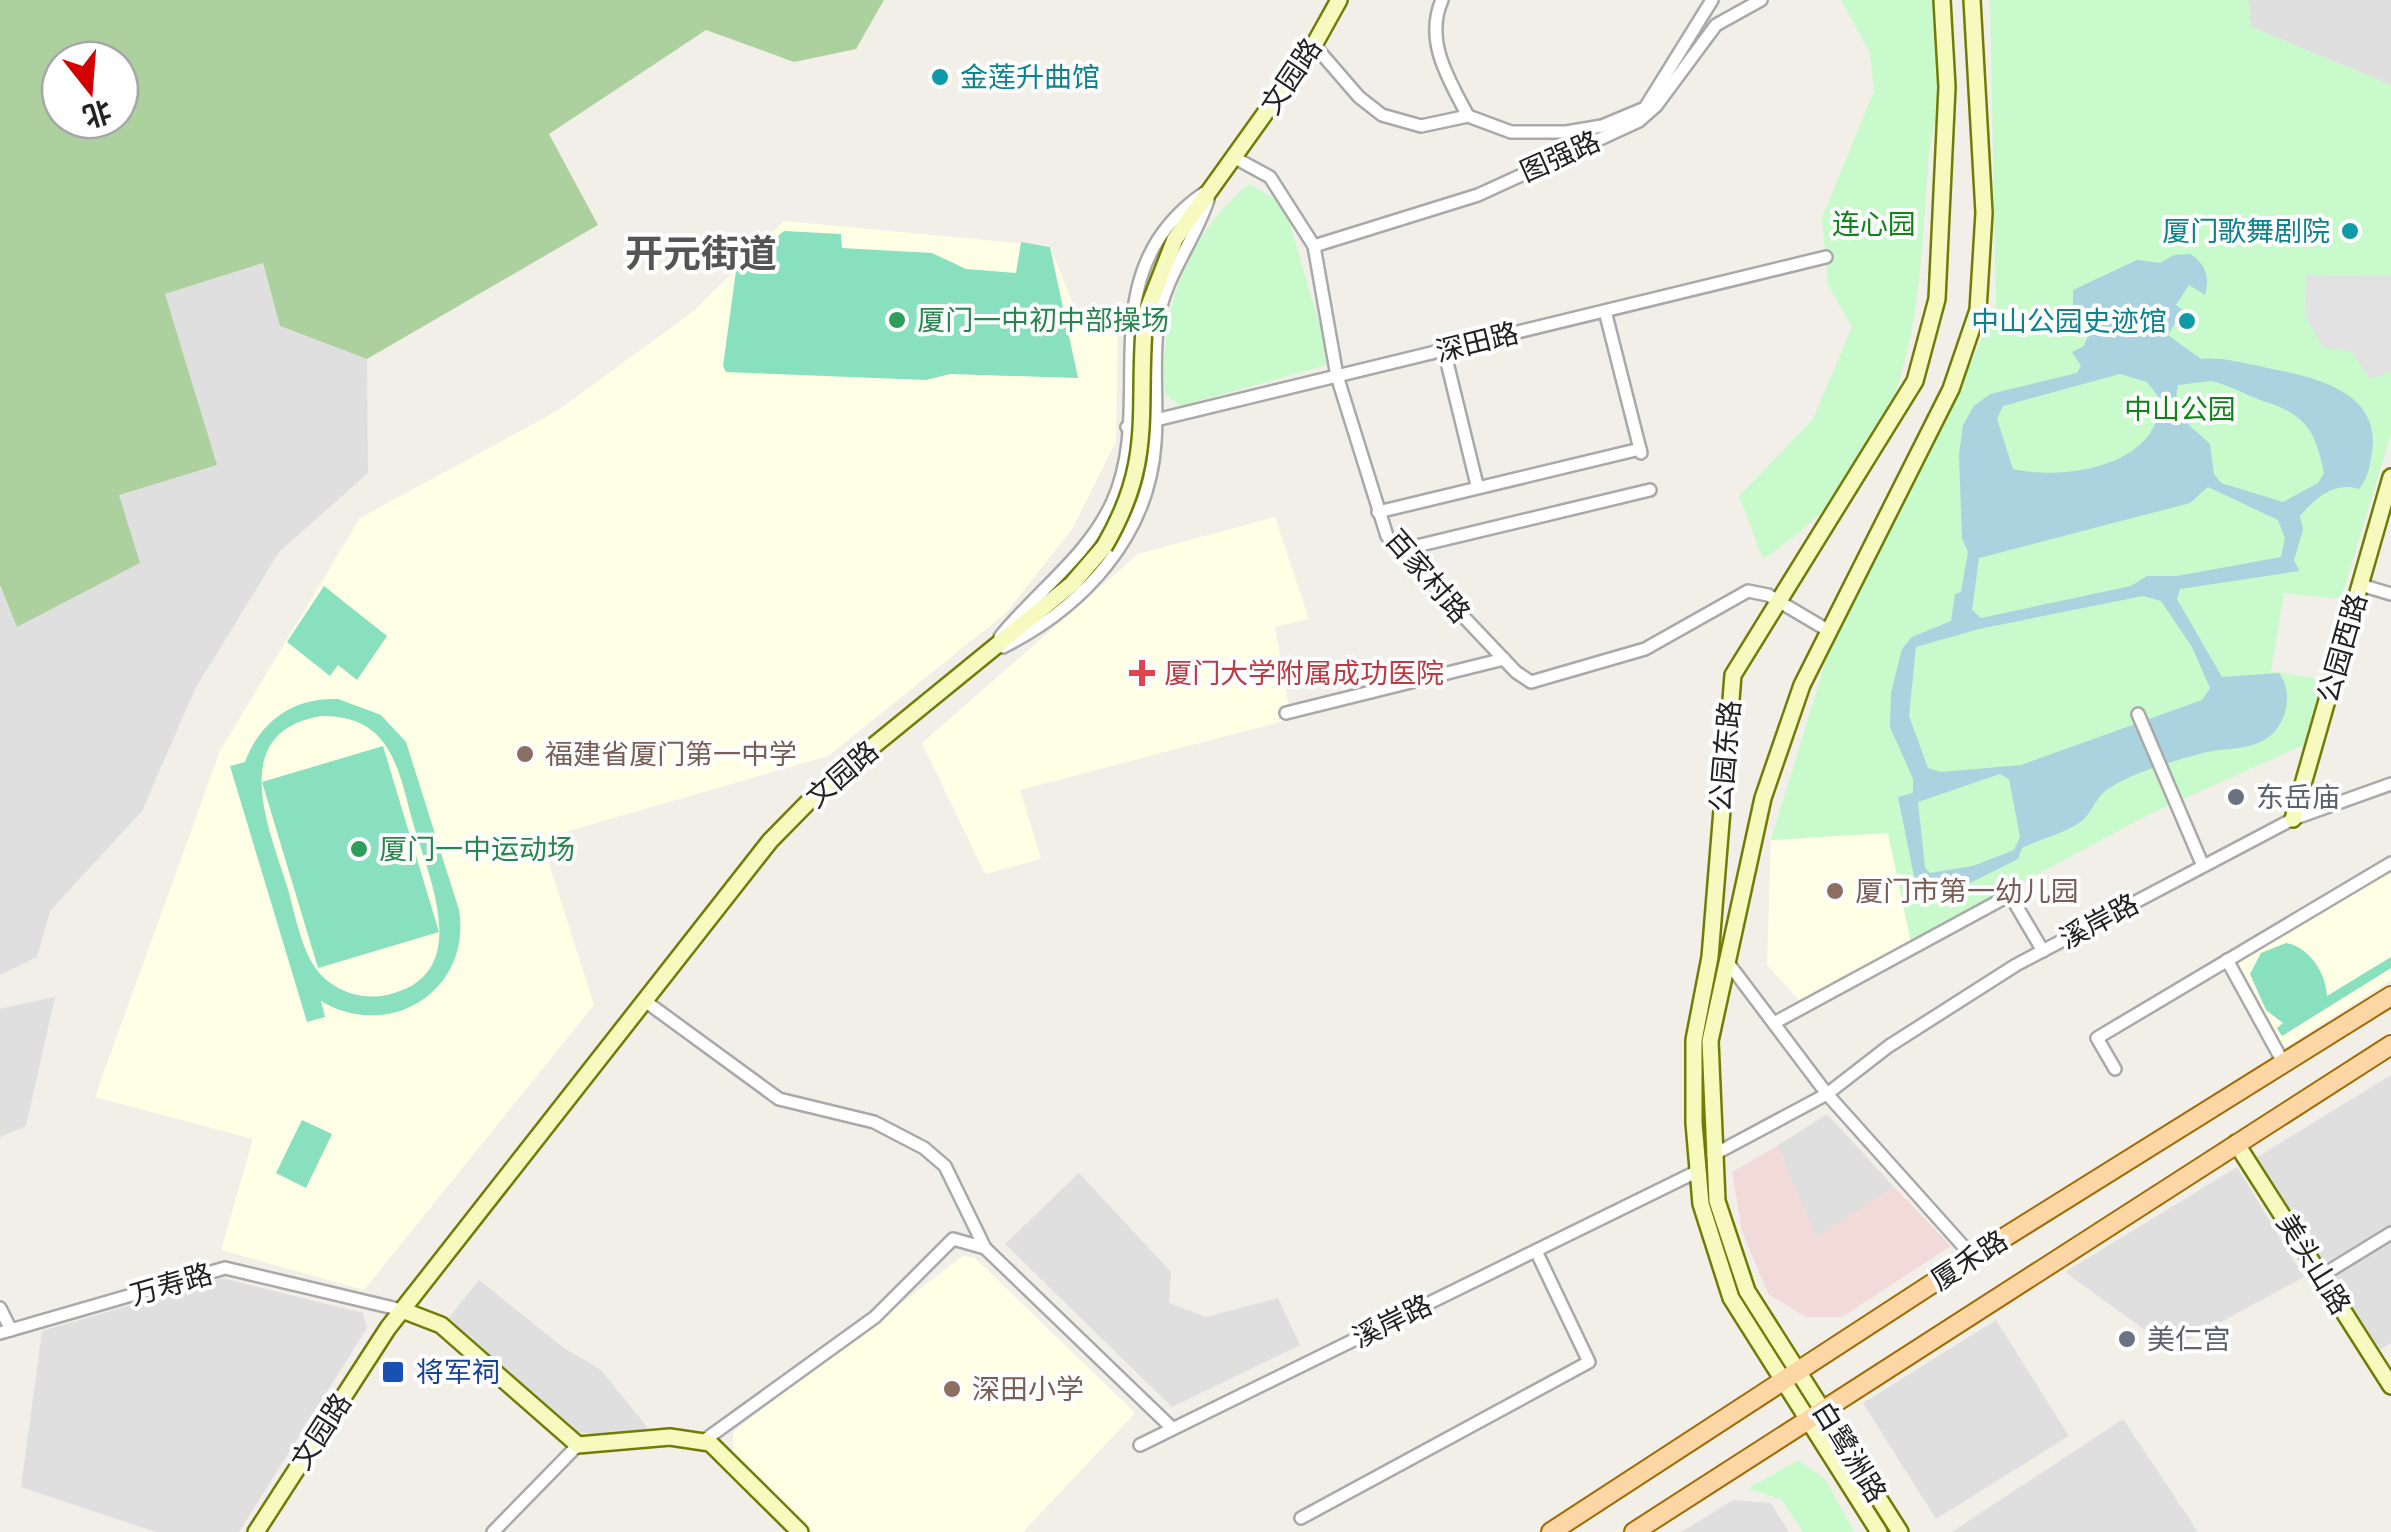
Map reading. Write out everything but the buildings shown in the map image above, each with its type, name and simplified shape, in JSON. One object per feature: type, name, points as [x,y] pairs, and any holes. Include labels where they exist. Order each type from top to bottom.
[{"type":"main road","name":"文园路","points":[[256,1532],[402,1310],[770,841],[810,800],[1072,584],[1104,547],[1125,510],[1137,477],[1145,316],[1175,239],[1314,45],[1339,0]]},
{"type":"main road","name":"公园东路","points":[[1792,1378],[1732,1298],[1701,1204],[1698,1172],[1694,1040],[1710,957],[1733,675],[1914,381],[1937,299],[1944,217],[1947,86],[1942,0]]},
{"type":"main road","name":"公园东路","points":[[1806,1419],[1792,1378],[1747,1290],[1717,1201],[1710,1042],[1763,798],[1802,686],[1951,389],[1978,310],[1984,213],[1972,0]]},
{"type":"main road","name":"公园西路","points":[[2293,819],[2361,584],[2387,510],[2391,477]]},
{"type":"main road","name":"厦禾路","points":[[1551,1532],[1973,1257],[2391,996]]},
{"type":"main road","name":"厦禾路","points":[[1634,1532],[2391,1045]]},
{"type":"main road","name":"美头山路","points":[[2236,1143],[2391,1386]]},
{"type":"main road","points":[[402,1310],[441,1325],[578,1445],[670,1437],[710,1443],[800,1532]]},
{"type":"main road","name":"白鹭洲路","points":[[1792,1378],[1823,1408],[1900,1532]]},
{"type":"main road","name":"白鹭洲路","points":[[1806,1419],[1880,1532]]},
{"type":"street","points":[[1442,0],[1434,18],[1441,66],[1468,116]]},
{"type":"street","points":[[1314,45],[1359,97],[1382,115],[1421,126],[1468,116],[1510,132],[1566,132],[1602,126],[1644,108],[1712,0]]},
{"type":"street","name":"图强路","points":[[1314,246],[1478,194],[1638,120],[1656,106],[1716,25],[1761,0]]},
{"type":"street","name":"百家村路","points":[[1235,158],[1270,177],[1314,246],[1337,376],[1387,536],[1504,659],[1531,682],[1645,649],[1748,591],[1829,631]]},
{"type":"street","points":[[986,656],[1044,626],[1082,595],[1114,556],[1137,519],[1150,481],[1159,316],[1168,282],[1200,225],[1212,188]]},
{"type":"street","points":[[986,656],[1027,604],[1062,574],[1091,538],[1123,475],[1128,427],[1128,344],[1144,274],[1181,210],[1212,188]]},
{"type":"street","name":"深田路","points":[[1128,427],[1826,257]]},
{"type":"street","points":[[1378,512],[1477,485],[1641,453],[1605,310]]},
{"type":"street","points":[[1444,350],[1477,485]]},
{"type":"street","points":[[1400,550],[1650,490]]},
{"type":"street","points":[[2361,584],[2391,594]]},
{"type":"street","points":[[1286,713],[1504,659]]},
{"type":"street","points":[[2138,714],[2158,771],[2203,866]]},
{"type":"street","name":"溪岸路","points":[[1713,1155],[1827,1094],[1889,1046],[2043,951],[2293,819],[2391,784]]},
{"type":"street","points":[[2115,1069],[2097,1038],[2391,863]]},
{"type":"street","points":[[1774,1024],[2010,896],[2043,951]]},
{"type":"street","points":[[1726,960],[1827,1094],[1973,1257]]},
{"type":"street","points":[[2227,960],[2283,1062]]},
{"type":"street","points":[[645,1001],[779,1099],[874,1122],[924,1148],[945,1166],[985,1248],[1172,1428]]},
{"type":"street","name":"溪岸路","points":[[1140,1444],[1698,1172]]},
{"type":"street","points":[[2321,1276],[2391,1234]]},
{"type":"street","points":[[702,1442],[875,1316],[953,1239],[985,1248]]},
{"type":"street","points":[[1302,1518],[1589,1362],[1536,1251]]},
{"type":"street","name":"万寿路","points":[[5,1331],[225,1268],[402,1310]]},
{"type":"street","points":[[0,1308],[5,1331]]},
{"type":"street","points":[[492,1532],[578,1445]]},
{"type":"shaded area","points":[[2248,0],[2391,0],[2391,85],[2251,27]]},
{"type":"shaded area","name":"福建省厦门第一中学","points":[[784,221],[1050,246],[1082,327],[1118,315],[1116,441],[1072,529],[1006,613],[828,756],[541,839],[594,1005],[364,1290],[221,1250],[253,1139],[95,1097],[220,751],[360,518],[557,411],[695,310]]},
{"type":"shaded area","points":[[263,263],[280,326],[367,359],[368,473],[279,552],[195,689],[142,811],[50,911],[37,957],[0,975],[0,585],[17,627],[140,563],[118,495],[165,294]]},
{"type":"shaded area","points":[[2307,270],[2309,275],[2391,276],[2391,372],[2370,379],[2351,351],[2324,348],[2305,315]]},
{"type":"shaded area","name":"厦门大学附属成功医院","points":[[1275,517],[1309,619],[1275,627],[1291,719],[1020,790],[1041,859],[985,874],[922,743],[1138,554]]},
{"type":"shaded area","name":"厦门市第一幼儿园","points":[[1888,832],[1911,942],[1800,1001],[1767,965],[1771,840]]},
{"type":"shaded area","points":[[2391,870],[2391,980],[2284,1048],[2237,960]]},
{"type":"shaded area","points":[[55,997],[26,1126],[0,1137],[0,1009]]},
{"type":"shaded area","points":[[2391,1075],[2391,1343],[2371,1355],[2254,1159]]},
{"type":"shaded area","points":[[1827,1114],[1894,1187],[1816,1238],[1777,1146]]},
{"type":"shaded area","points":[[1777,1146],[1816,1237],[1894,1187],[1951,1246],[1842,1317],[1806,1317],[1768,1294],[1742,1231],[1732,1172]]},
{"type":"shaded area","points":[[2237,1167],[2304,1277],[2171,1349],[2065,1272]]},
{"type":"shaded area","points":[[1079,1173],[1171,1272],[1169,1303],[1206,1317],[1278,1298],[1300,1345],[1172,1407],[1005,1244]]},
{"type":"shaded area","name":"深田小学","points":[[963,1256],[975,1258],[1135,1413],[1023,1532],[814,1532],[733,1455],[733,1432]]},
{"type":"shaded area","points":[[222,1278],[363,1313],[367,1328],[239,1532],[156,1532],[21,1487],[42,1331]]},
{"type":"shaded area","points":[[479,1280],[564,1348],[600,1369],[648,1428],[626,1437],[575,1432],[447,1320]]},
{"type":"shaded area","points":[[1996,1320],[2069,1436],[1936,1519],[1863,1403]]},
{"type":"shaded area","points":[[2123,1419],[2198,1532],[1952,1532]]},
{"type":"shaded area","points":[[1733,1500],[1771,1503],[1789,1532],[1681,1532]]},
{"type":"green space","points":[[0,0],[884,0],[856,49],[794,62],[706,30],[549,134],[598,225],[367,359],[280,326],[263,263],[165,294],[217,465],[119,495],[140,563],[17,627],[0,585]]},
{"type":"green space","name":"连心园","points":[[1841,0],[1937,0],[1942,80],[1929,156],[1919,283],[1898,386],[1878,434],[1851,478],[1813,520],[1763,559],[1739,496],[1813,419],[1852,327],[1828,285],[1822,218],[1874,91],[1870,53]]},
{"type":"green space","name":"中山公园","points":[[1990,0],[2248,0],[2251,27],[2391,85],[2391,434],[2341,599],[2284,593],[2271,671],[2321,679],[2306,744],[2150,814],[1911,942],[1888,833],[1771,840],[1826,660],[1955,400],[1996,304]]},
{"type":"green space","points":[[1249,184],[1284,204],[1331,364],[1180,406],[1165,394],[1166,335],[1172,306],[1181,278],[1208,227]]},
{"type":"green space","name":"厦门一中初中部操场","points":[[784,231],[841,234],[842,248],[932,253],[966,269],[1016,273],[1021,242],[1050,247],[1078,378],[950,374],[926,380],[726,372],[723,366],[736,271]]},
{"type":"green space","points":[[324,586],[387,636],[357,680],[338,665],[330,676],[287,642]]},
{"type":"green space","points":[[322,699],[338,699],[381,715],[406,742],[459,910],[460,939],[453,964],[439,985],[421,1001],[398,1011],[374,1015],[347,1012],[321,1001],[325,1017],[307,1022],[230,766],[245,762],[260,735],[281,714]],"holes":[[[329,716],[365,726],[385,744],[401,778],[435,899],[438,948],[430,968],[414,985],[387,995],[370,997],[345,991],[323,977],[309,958],[265,811],[264,762],[273,741],[292,726]]]},
{"type":"green space","points":[[383,746],[439,932],[318,968],[262,782]]},
{"type":"green space","points":[[2286,943],[2302,950],[2315,963],[2327,996],[2391,957],[2391,968],[2282,1036],[2277,1028],[2283,1023],[2266,1010],[2250,974],[2261,953]]},
{"type":"green space","points":[[302,1120],[332,1134],[306,1188],[276,1173]]},
{"type":"green space","points":[[1799,1460],[1826,1480],[1854,1532],[1803,1532],[1782,1500],[1748,1488]]},
{"type":"water","points":[[2190,254],[2195,258],[2203,267],[2207,282],[2205,295],[2189,285],[2176,305],[2183,310],[2168,335],[2201,359],[2281,371],[2338,389],[2366,413],[2372,431],[2369,467],[2359,489],[2334,489],[2300,516],[2303,530],[2294,560],[2299,571],[2180,589],[2177,599],[2222,677],[2279,673],[2287,697],[2281,722],[2270,736],[2254,745],[2203,753],[2124,780],[2103,793],[2086,817],[2073,827],[2022,848],[2018,859],[1970,883],[1930,897],[1917,891],[1898,797],[1913,793],[1913,779],[1890,727],[1891,693],[1902,649],[1912,637],[1951,621],[1955,594],[1961,592],[1968,552],[1962,538],[1959,455],[1963,425],[1974,406],[1990,394],[2077,373],[2081,366],[2072,352],[2084,346],[2090,330],[2073,314],[2073,290],[2137,260],[2160,263],[2174,255]],"holes":[[[2120,374],[2147,382],[2160,399],[2156,422],[2145,440],[2128,454],[2106,464],[2058,473],[2013,469],[1997,419],[2003,406]],[[2211,381],[2298,418],[2312,434],[2321,458],[2324,473],[2318,483],[2283,502],[2221,483],[2214,474],[2210,444],[2180,413],[2178,385]],[[2208,487],[2278,520],[2285,538],[2281,557],[2177,576],[2147,576],[2131,586],[1981,618],[1972,610],[1979,558],[2190,503]],[[2143,596],[2161,601],[2192,647],[2210,688],[2202,700],[2021,765],[1941,772],[1928,768],[1909,716],[1916,647],[1979,629]],[[2000,774],[2009,779],[2020,837],[2014,850],[1973,866],[1930,873],[1925,868],[1918,802]]]},
{"type":"place","name":"金莲升曲馆","points":[[940,77]]},
{"type":"place","name":"厦门歌舞剧院","points":[[2350,231]]},
{"type":"place","name":"厦门一中初中部操场","points":[[897,320]]},
{"type":"place","name":"中山公园史迹馆","points":[[2187,321]]},
{"type":"place","name":"厦门大学附属成功医院","points":[[1142,673]]},
{"type":"place","name":"福建省厦门第一中学","points":[[525,754]]},
{"type":"place","name":"东岳庙","points":[[2236,797]]},
{"type":"place","name":"厦门一中运动场","points":[[359,849]]},
{"type":"place","name":"厦门市第一幼儿园","points":[[1835,891]]},
{"type":"place","name":"美仁宫","points":[[2127,1339]]},
{"type":"place","name":"将军祠","points":[[393,1372]]},
{"type":"place","name":"深田小学","points":[[952,1389]]},
{"type":"district","name":"开元街道","points":[[701,254]]}]
